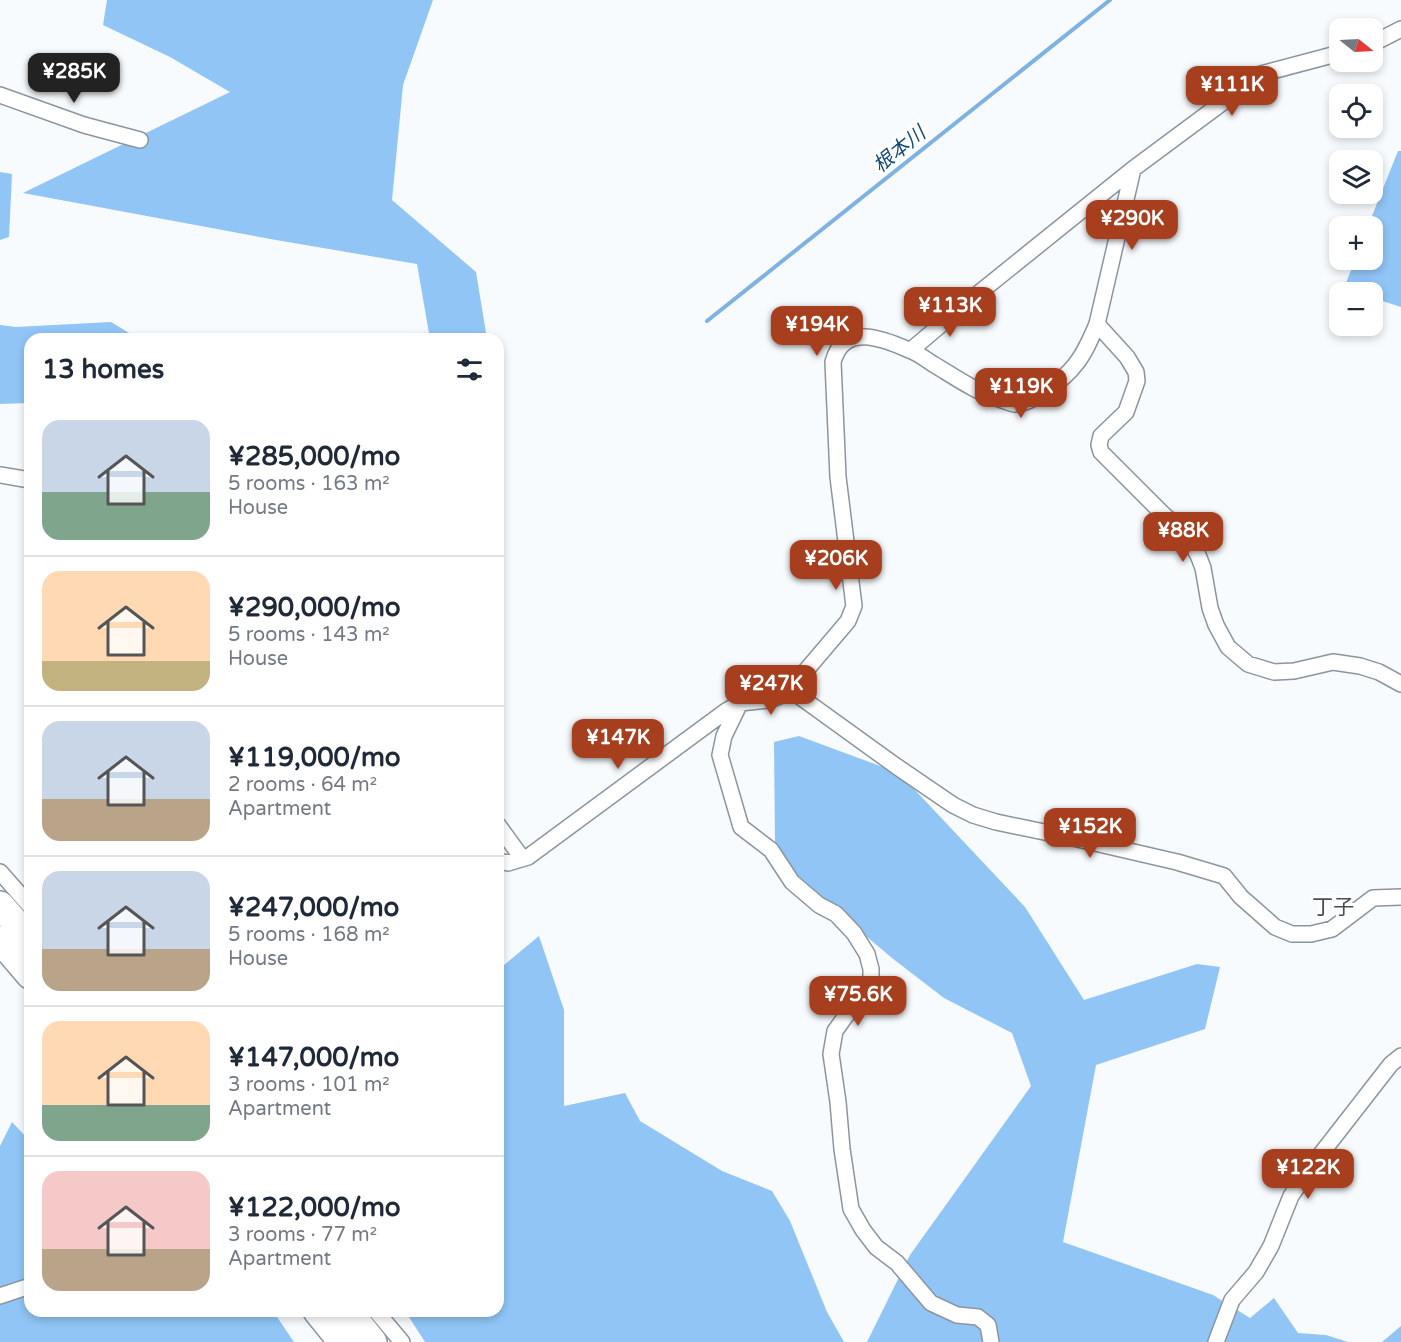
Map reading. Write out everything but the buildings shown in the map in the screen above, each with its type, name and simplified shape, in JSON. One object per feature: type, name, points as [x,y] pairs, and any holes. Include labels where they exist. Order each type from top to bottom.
[{"type":"highway","points":[[0,905],[24,932]]},
{"type":"highway","points":[[0,940],[24,968]]},
{"type":"highway","points":[[322,1317],[342,1342]]},
{"type":"highway","points":[[353,1317],[373,1342]]},
{"type":"street","points":[[1383,38],[1401,29]]},
{"type":"street","points":[[911,350],[1133,169],[1261,74],[1329,56]]},
{"type":"street","points":[[0,95],[84,125],[140,140]]},
{"type":"street","points":[[504,862],[528,857],[726,711],[740,703],[769,700],[792,692],[803,674],[848,621],[854,606],[838,477],[833,362],[836,350],[856,336],[873,337],[911,350],[991,397],[1015,404],[1033,400],[1075,366],[1088,345],[1097,324],[1133,169]]},
{"type":"street","points":[[1097,324],[1127,357],[1136,372],[1137,381],[1126,412],[1101,436],[1099,445],[1101,452],[1188,538],[1203,568],[1210,608],[1228,647],[1248,664],[1274,672],[1294,671],[1333,662],[1360,666],[1379,672],[1401,684]]},
{"type":"street","points":[[0,475],[24,479]]},
{"type":"street","points":[[792,692],[953,806],[996,822],[1177,862],[1224,876],[1241,897],[1275,927],[1292,934],[1311,934],[1332,929],[1373,898],[1401,897]]},
{"type":"street","points":[[740,703],[724,736],[720,755],[741,827],[771,850],[792,882],[819,905],[836,914],[854,933],[867,954],[871,969],[868,989],[835,1031],[831,1054],[850,1209],[876,1247],[897,1263],[931,1303],[957,1315],[978,1317],[987,1325],[991,1342]]},
{"type":"street","points":[[504,833],[522,858]]},
{"type":"street","points":[[0,872],[24,899]]},
{"type":"street","points":[[1216,1342],[1232,1299],[1256,1272],[1271,1246],[1291,1196],[1342,1126],[1391,1064],[1401,1056]]},
{"type":"street","points":[[0,1296],[24,1288]]},
{"type":"street","points":[[381,1317],[402,1342]]},
{"type":"shaded area","points":[[107,0],[433,0],[403,85],[392,200],[476,272],[486,333],[429,333],[417,264],[23,193],[230,92],[170,57],[103,25]]},
{"type":"shaded area","points":[[1398,151],[1401,151],[1401,307],[1383,301],[1383,282],[1346,282],[1351,270],[1383,270],[1383,216],[1372,216],[1377,204],[1383,204],[1383,188]]},
{"type":"shaded area","points":[[0,172],[12,174],[9,237],[0,240]]},
{"type":"shaded area","points":[[111,322],[129,333],[24,333],[24,403],[0,404],[0,325],[16,327]]},
{"type":"shaded area","points":[[799,736],[899,773],[1025,907],[1084,1000],[1197,964],[1220,967],[1205,1029],[1096,1065],[1063,1242],[1213,1295],[1250,1318],[1274,1298],[1298,1333],[1326,1335],[1348,1342],[867,1342],[910,1255],[1031,1086],[1012,1033],[944,998],[892,958],[803,883],[775,841],[774,742]]},
{"type":"shaded area","points":[[539,936],[564,1010],[564,1106],[625,1093],[640,1121],[722,1171],[772,1191],[790,1221],[827,1312],[844,1342],[425,1342],[409,1317],[504,1317],[504,965]]},
{"type":"shaded area","points":[[12,1122],[24,1135],[24,1317],[277,1317],[294,1342],[0,1342],[0,1146]]},
{"type":"shaded area","points":[[1401,1326],[1401,1342],[1382,1342]]},
{"type":"waterway","name":"根本川","points":[[707,321],[1110,0]]},
{"type":"district","name":"丁子","points":[[1333,907]]}]
